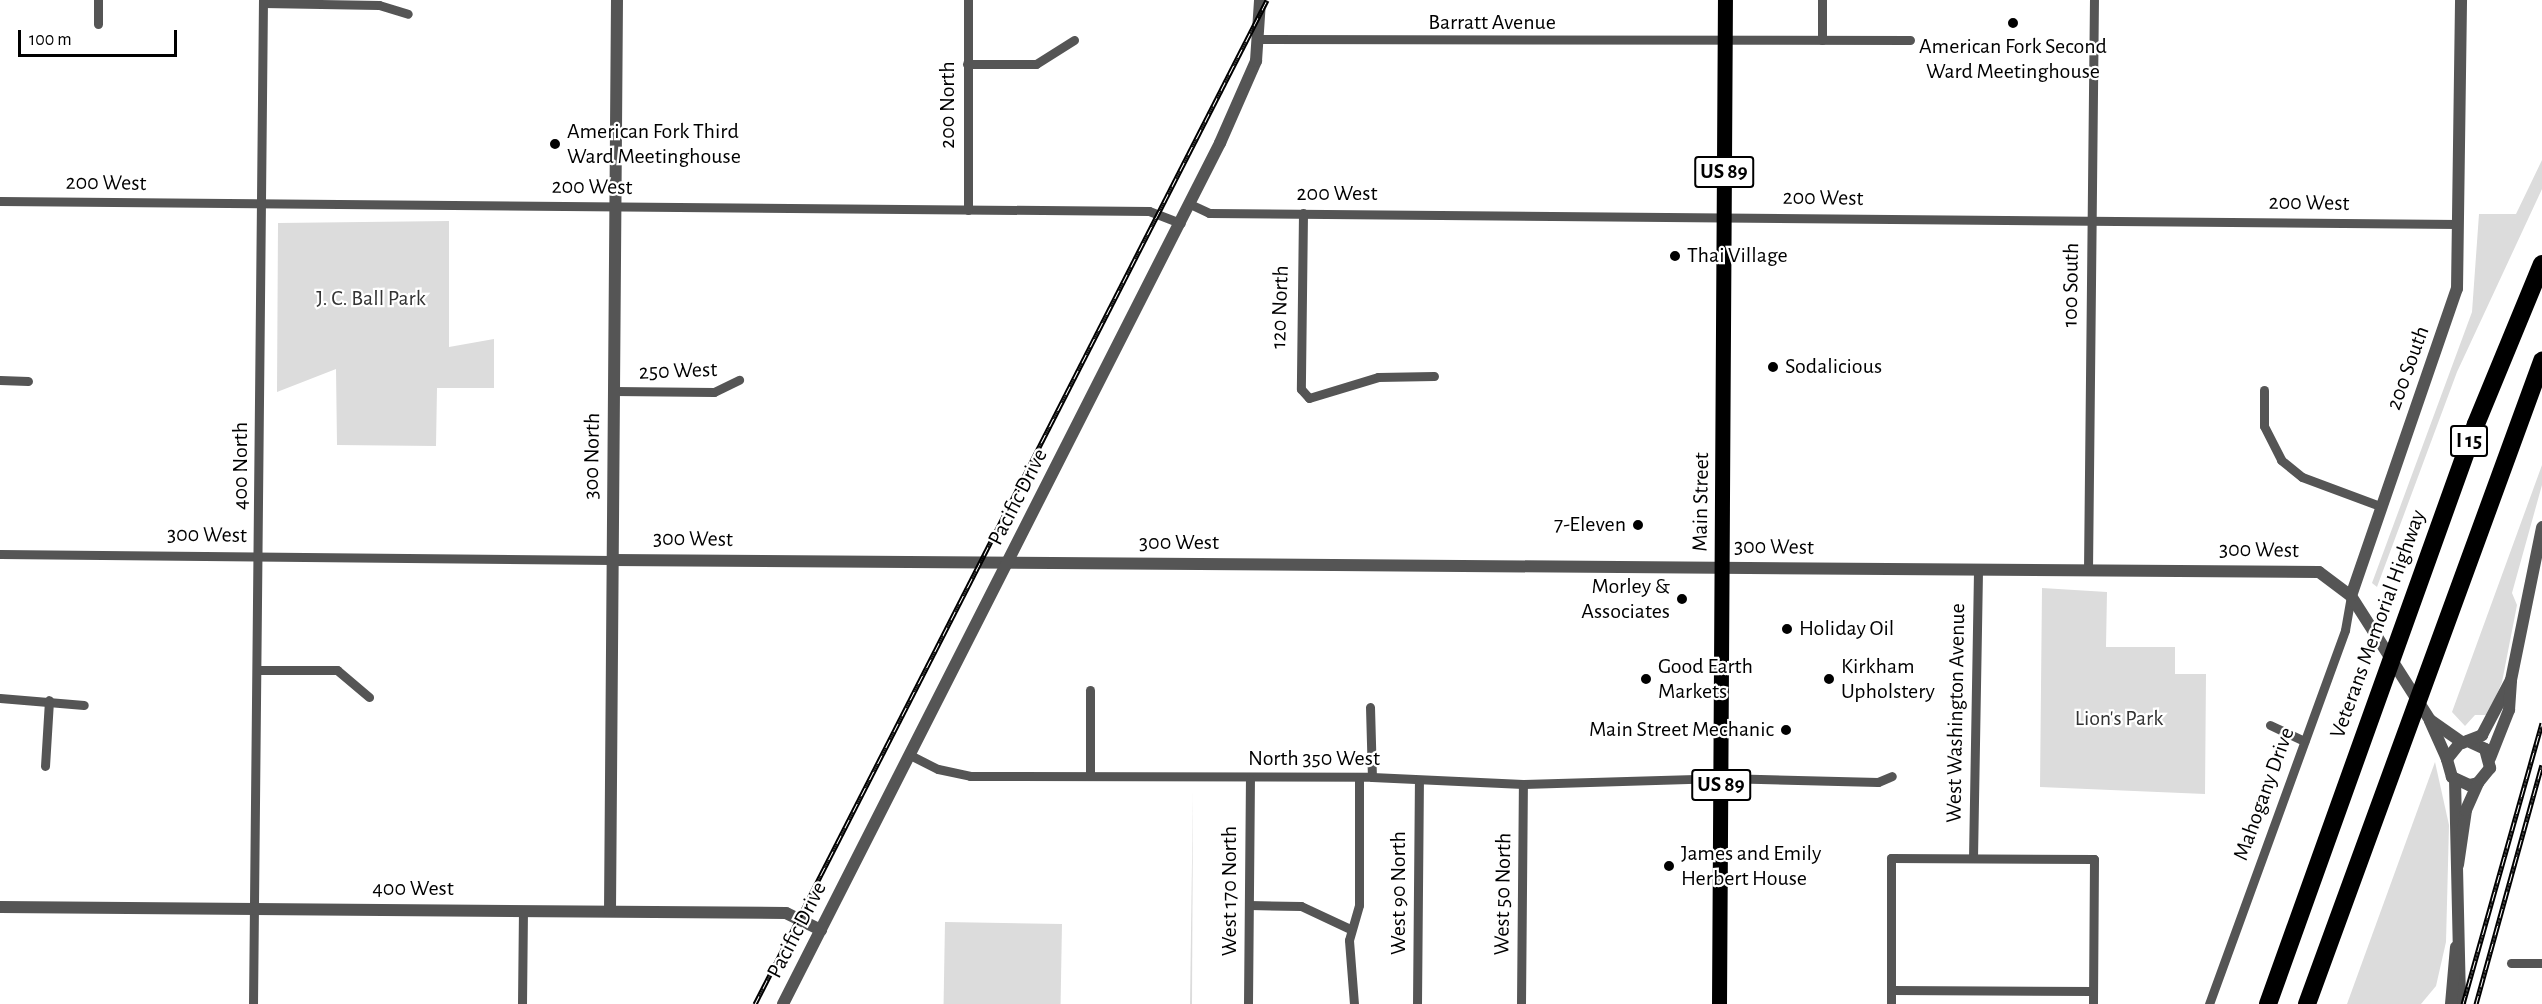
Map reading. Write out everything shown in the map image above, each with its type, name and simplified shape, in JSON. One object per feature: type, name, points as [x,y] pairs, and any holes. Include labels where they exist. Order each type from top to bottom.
[{"type":"highway","name":"Veterans Memorial Highway","points":[[2268,1004],[2495,372],[2542,264]]},
{"type":"highway","name":"I 15","points":[[2307,1004],[2430,660],[2542,361]]},
{"type":"main road","name":"Main Street","points":[[1719,1004],[1725,0]]},
{"type":"street","points":[[98,0],[98,24]]},
{"type":"street","name":"300 North","points":[[610,911],[617,0]]},
{"type":"street","name":"200 North","points":[[968,0],[968,210]]},
{"type":"street","name":"Pacific Drive","points":[[783,1004],[1190,204],[1249,77],[1259,39],[1260,0]]},
{"type":"street","points":[[1822,0],[1822,40]]},
{"type":"street","name":"100 South","points":[[2088,570],[2094,0]]},
{"type":"street","name":"200 South","points":[[2350,596],[2454,302],[2458,224],[2462,0]]},
{"type":"street","points":[[263,2],[379,5],[408,14]]},
{"type":"street","name":"400 North","points":[[253,1004],[260,556],[263,2]]},
{"type":"street","name":"Barratt Avenue","points":[[1259,39],[1724,42],[1910,40]]},
{"type":"street","points":[[967,64],[1036,64],[1074,40]]},
{"type":"street","name":"200 West","points":[[0,201],[1149,211],[1180,224]]},
{"type":"street","name":"200 West","points":[[1190,204],[1209,213],[2458,224]]},
{"type":"street","name":"120 North","points":[[1303,213],[1298,376],[1309,398],[1378,377],[1434,376]]},
{"type":"street","points":[[0,380],[28,381]]},
{"type":"street","name":"250 West","points":[[614,391],[714,392],[740,380]]},
{"type":"street","points":[[2264,390],[2264,426],[2280,460],[2302,477],[2380,506]]},
{"type":"street","points":[[2457,869],[2466,810],[2509,710],[2511,680],[2542,527]]},
{"type":"street","name":"300 West","points":[[0,554],[2319,572],[2350,596]]},
{"type":"street","name":"West Washington Avenue","points":[[1973,858],[1978,570]]},
{"type":"street","points":[[2350,596],[2430,720],[2455,779],[2456,945],[2451,1004]]},
{"type":"street","name":"Mahogany Drive","points":[[2209,1004],[2345,630],[2350,596]]},
{"type":"street","points":[[258,670],[337,670],[369,697]]},
{"type":"street","points":[[2447,759],[2490,724],[2511,680]]},
{"type":"street","points":[[1090,690],[1090,776]]},
{"type":"street","points":[[0,698],[49,700],[84,705]]},
{"type":"street","points":[[45,766],[49,700]]},
{"type":"street","points":[[1370,707],[1372,777]]},
{"type":"street","points":[[2430,720],[2466,742],[2478,743],[2490,758]]},
{"type":"street","points":[[2270,724],[2304,741]]},
{"type":"street","name":"North 350 West","points":[[910,755],[938,769],[970,776],[1250,779],[1372,777],[1419,782],[1523,784],[1722,778],[1878,782],[1892,776]]},
{"type":"street","points":[[1354,1004],[1350,929],[1359,904],[1359,777]]},
{"type":"street","name":"West 170 North","points":[[1248,1004],[1250,779]]},
{"type":"street","points":[[2455,779],[2478,783]]},
{"type":"street","name":"West 90 North","points":[[1418,1004],[1419,782]]},
{"type":"street","name":"West 50 North","points":[[1521,1004],[1523,784]]},
{"type":"street","points":[[1891,1004],[1891,858],[2094,859],[2093,1004]]},
{"type":"street","points":[[1250,905],[1301,906],[1350,929]]},
{"type":"street","name":"400 West","points":[[0,908],[786,913],[821,930]]},
{"type":"street","points":[[522,1004],[523,911]]},
{"type":"street","points":[[2456,945],[2460,1004]]},
{"type":"street","points":[[2511,963],[2542,963]]},
{"type":"street","points":[[1891,990],[2093,991]]},
{"type":"green space","points":[[2542,160],[2542,189],[2457,372],[2377,587],[2372,583],[2472,312],[2479,214],[2516,214]]},
{"type":"green space","name":"J. C. Ball Park","points":[[449,221],[449,347],[494,339],[494,388],[437,388],[436,446],[337,445],[336,369],[277,392],[278,223]]},
{"type":"green space","points":[[2542,465],[2542,485],[2512,593],[2517,605],[2502,682],[2488,715],[2475,715],[2465,726],[2452,712]]},
{"type":"green space","name":"Lion's Park","points":[[2042,588],[2107,592],[2106,647],[2175,647],[2175,674],[2206,674],[2205,794],[2040,787]]},
{"type":"green space","points":[[2435,762],[2449,825],[2446,942],[2436,986],[2421,1004],[2347,1004]]},
{"type":"green space","points":[[1193,791],[1192,1004],[1190,1004]]},
{"type":"green space","points":[[945,922],[1062,924],[1061,1004],[944,1004]]},
{"type":"railway","points":[[755,1004],[1267,0]]},
{"type":"railway","points":[[2463,1004],[2542,723]]},
{"type":"railway","points":[[2476,1004],[2542,765]]},
{"type":"place","name":"American Fork Second Ward Meetinghouse","points":[[2013,23]]},
{"type":"place","name":"American Fork Third Ward Meetinghouse","points":[[555,144]]},
{"type":"place","name":"Thai Village","points":[[1675,256]]},
{"type":"place","name":"Sodalicious","points":[[1773,367]]},
{"type":"place","name":"7-Eleven","points":[[1638,525]]},
{"type":"place","name":"Morley & Associates","points":[[1682,599]]},
{"type":"place","name":"Holiday Oil","points":[[1787,629]]},
{"type":"place","name":"Good Earth Markets","points":[[1646,679]]},
{"type":"place","name":"Kirkham Upholstery","points":[[1829,679]]},
{"type":"place","name":"Main Street Mechanic","points":[[1786,730]]},
{"type":"place","name":"James and Emily Herbert House","points":[[1669,866]]}]
